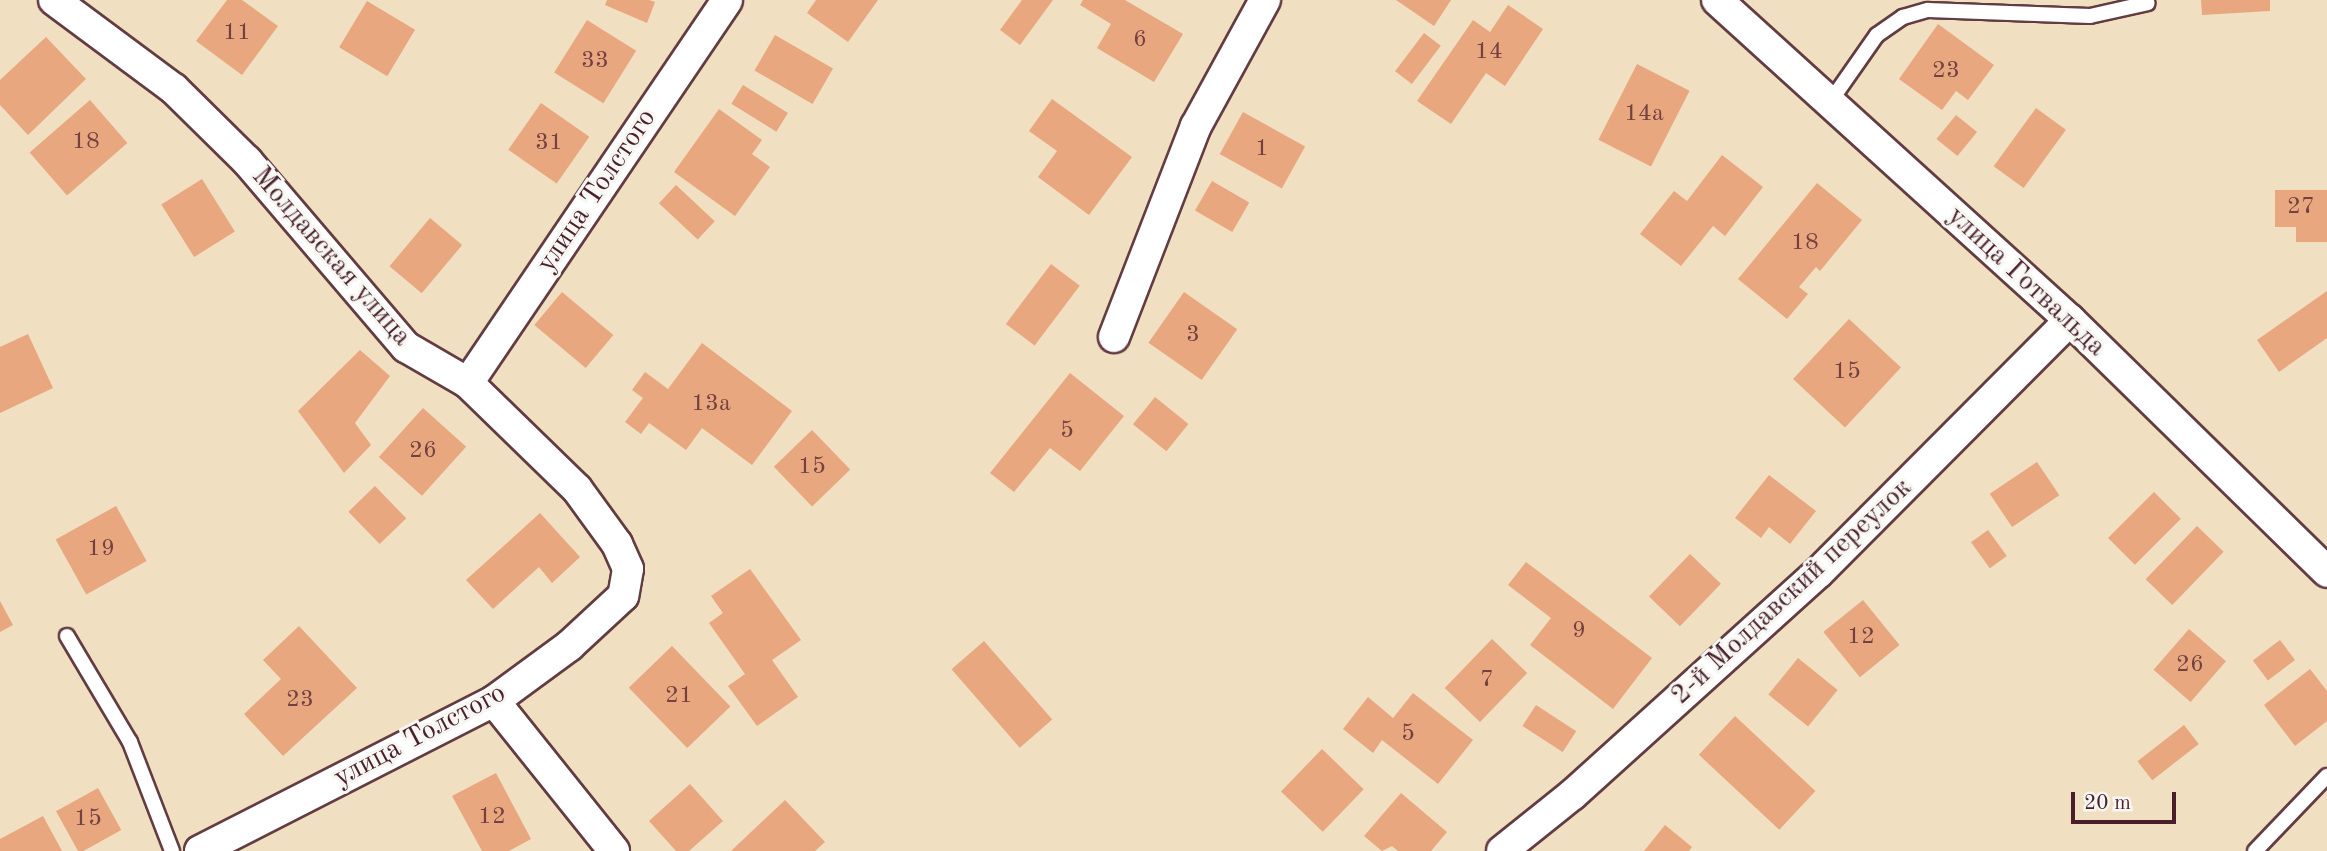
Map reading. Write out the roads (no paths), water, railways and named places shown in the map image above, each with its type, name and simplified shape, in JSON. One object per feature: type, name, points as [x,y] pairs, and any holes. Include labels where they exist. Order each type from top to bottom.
[{"type":"street","name":"Молдавская улица","points":[[54,0],[174,89],[247,161],[406,347],[468,383],[577,489],[601,522],[628,569],[623,596]]},
{"type":"street","name":"улица Толстого","points":[[468,383],[727,0]]},
{"type":"street","points":[[1114,337],[1196,126],[1265,0]]},
{"type":"street","name":"улица Готвальда","points":[[1717,0],[2070,320],[2327,572]]},
{"type":"street","name":"2-й Молдавский переулок","points":[[1502,851],[1572,795],[1818,573],[2070,320]]},
{"type":"street","name":"улица Толстого","points":[[200,851],[494,701],[569,646],[623,596]]},
{"type":"street","points":[[494,701],[614,851]]},
{"type":"lane","points":[[1830,102],[1877,35],[1903,17],[1928,10],[2090,16],[2148,3]]},
{"type":"lane","points":[[67,636],[130,743],[172,851]]},
{"type":"lane","points":[[2255,851],[2327,776]]}]
